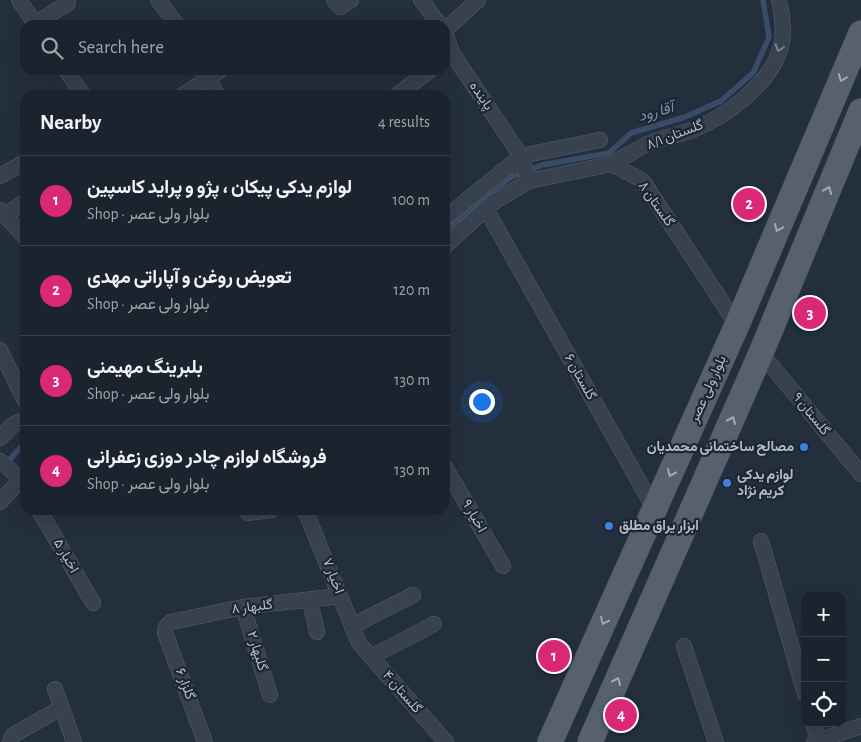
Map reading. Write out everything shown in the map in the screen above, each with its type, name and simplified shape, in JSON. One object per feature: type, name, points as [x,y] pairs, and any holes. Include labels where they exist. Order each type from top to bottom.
[{"type":"main road","name":"بلوار ولی عصر","points":[[550,742],[737,325],[861,33]]},
{"type":"main road","points":[[590,742],[761,353],[861,111]]},
{"type":"street","points":[[19,0],[32,20]]},
{"type":"street","points":[[158,0],[173,20]]},
{"type":"street","points":[[334,0],[340,7],[351,0]]},
{"type":"street","points":[[421,0],[436,20]]},
{"type":"street","points":[[450,26],[478,0]]},
{"type":"street","name":"گلستان ۸/۱","points":[[611,164],[651,143],[693,130],[724,114],[750,95],[767,75],[781,46],[782,15],[779,0]]},
{"type":"street","points":[[42,20],[68,3]]},
{"type":"street","name":"پاینده","points":[[450,57],[521,156],[529,181]]},
{"type":"street","points":[[69,75],[79,90]]},
{"type":"street","points":[[188,90],[204,75]]},
{"type":"street","points":[[206,75],[215,90]]},
{"type":"street","points":[[404,90],[423,75]]},
{"type":"street","points":[[450,214],[521,156],[600,140]]},
{"type":"street","points":[[450,241],[486,208],[529,181],[611,164]]},
{"type":"street","name":"گلستان ۸","points":[[611,164],[642,180],[737,325]]},
{"type":"street","points":[[0,176],[20,165]]},
{"type":"street","points":[[20,204],[2,213],[20,231]]},
{"type":"street","name":"گلستان ۶","points":[[486,208],[655,510]]},
{"type":"street","points":[[0,350],[20,391]]},
{"type":"street","name":"گلستان ۹","points":[[761,353],[861,474]]},
{"type":"street","points":[[0,438],[13,425],[20,422]]},
{"type":"street","points":[[0,460],[20,477]]},
{"type":"street","name":"اخیار ۹","points":[[450,476],[503,566]]},
{"type":"street","points":[[0,502],[20,479]]},
{"type":"street","name":"اخیار ۵","points":[[42,515],[93,603]]},
{"type":"street","name":"اخیار ۷","points":[[307,515],[359,643]]},
{"type":"street","points":[[760,541],[801,682]]},
{"type":"street","points":[[352,626],[413,595]]},
{"type":"street","name":"گلبهار ۸","points":[[166,627],[171,622],[244,607],[310,601],[340,596]]},
{"type":"street","points":[[310,601],[317,632]]},
{"type":"street","name":"گلبهار ۲","points":[[244,607],[270,695]]},
{"type":"street","points":[[371,657],[434,624]]},
{"type":"street","name":"گلزار ۶","points":[[166,627],[165,633],[205,742]]},
{"type":"street","name":"گلستان ۴","points":[[359,643],[446,742]]},
{"type":"street","points":[[684,646],[716,742]]},
{"type":"street","points":[[55,689],[74,742]]},
{"type":"street","points":[[10,742],[13,734],[61,708]]},
{"type":"street","points":[[814,727],[816,741],[861,726]]},
{"type":"waterway","name":"آقا رود","points":[[450,226],[511,177],[542,165],[609,153],[631,133],[685,117],[721,101],[753,73],[769,37],[763,0]]},
{"type":"waterway","name":"آقا رود","points":[[5,465],[20,448]]},
{"type":"place","name":"تعویض روغن و آپاراتی مهدی","points":[[749,204]]},
{"type":"place","name":"بلبرینگ مهیمنی","points":[[810,313]]},
{"type":"place","name":"مصالح ساختمانی محمدیان","points":[[804,447]]},
{"type":"place","name":"لوازم یدکی کریم نژاد","points":[[727,483]]},
{"type":"place","name":"ابزار یراق مطلق","points":[[609,526]]},
{"type":"place","name":"لوازم یدکی پیکان ، پژو و پراید کاسپین","points":[[554,656]]},
{"type":"place","name":"فروشگاه لوازم چادر دوزی زعفرانی","points":[[621,715]]}]
